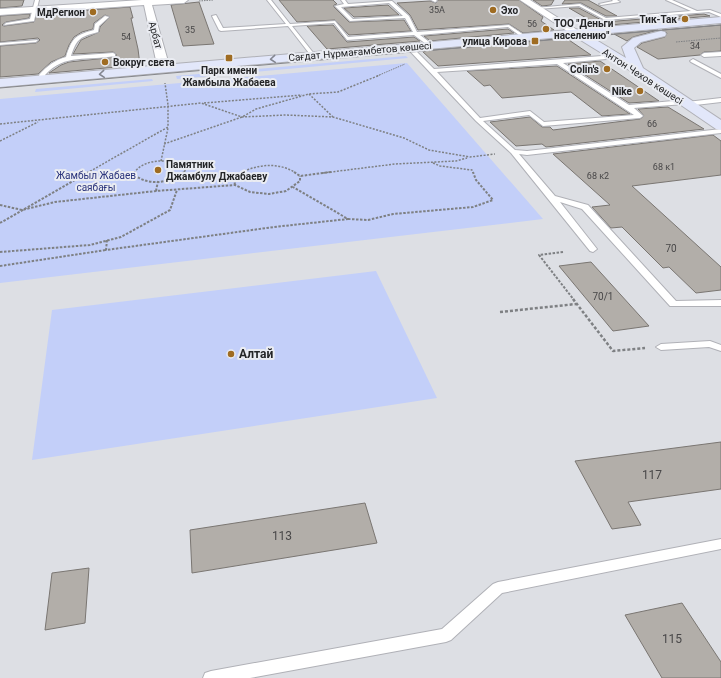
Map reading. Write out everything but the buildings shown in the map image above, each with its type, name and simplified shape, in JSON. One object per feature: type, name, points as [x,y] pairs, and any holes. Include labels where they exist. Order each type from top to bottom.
[{"type":"main road","name":"Сағдат Нұрмағамбетов көшесі","points":[[581,36],[721,20]]},
{"type":"main road","name":"Сағдат Нұрмағамбетов көшесі","points":[[0,83],[525,37],[670,37],[721,28]]},
{"type":"main road","name":"Антон Чехов көшесі","points":[[581,36],[638,70],[721,126]]},
{"type":"main road","points":[[638,70],[628,47],[637,40],[670,37]]},
{"type":"street","points":[[0,12],[184,0]]},
{"type":"street","name":"Антон Чехов көшесі","points":[[524,0],[581,36]]},
{"type":"street","name":"Арбат","points":[[147,2],[164,65]]},
{"type":"lane","points":[[6,24],[32,20],[37,0]]},
{"type":"lane","points":[[270,0],[312,55]]},
{"type":"lane","points":[[343,0],[347,5]]},
{"type":"lane","points":[[601,4],[618,2],[614,0]]},
{"type":"lane","points":[[668,0],[697,12]]},
{"type":"lane","points":[[406,17],[352,20],[337,6],[390,2],[406,17],[416,34],[430,45]]},
{"type":"lane","points":[[537,8],[580,5],[606,19],[721,10]]},
{"type":"lane","points":[[710,11],[721,16]]},
{"type":"lane","points":[[214,16],[221,30],[335,22],[347,39],[509,26],[525,37]]},
{"type":"lane","points":[[68,58],[72,43],[76,38],[96,31],[97,25],[107,17]]},
{"type":"lane","points":[[0,44],[36,41]]},
{"type":"lane","points":[[409,47],[478,120],[513,152],[593,249]]},
{"type":"lane","points":[[704,55],[721,54]]},
{"type":"lane","points":[[43,79],[42,76],[51,65],[57,61],[68,58],[113,55]]},
{"type":"lane","points":[[433,72],[615,57]]},
{"type":"lane","points":[[693,61],[721,76]]},
{"type":"lane","points":[[478,120],[530,113],[543,124],[640,116],[558,62]]},
{"type":"lane","points":[[628,107],[721,100]]},
{"type":"lane","points":[[513,152],[527,153],[721,131]]},
{"type":"lane","points":[[552,198],[585,207],[672,304],[721,303]]},
{"type":"lane","points":[[661,347],[710,344],[721,348]]},
{"type":"lane","points":[[211,678],[446,635],[498,588],[721,544]]},
{"type":"path","points":[[670,37],[721,38]]},
{"type":"path","points":[[0,124],[40,121],[168,106],[338,92],[407,63]]},
{"type":"path","points":[[161,161],[168,127],[168,106],[165,81]]},
{"type":"path","points":[[164,144],[242,117],[256,109],[309,94]]},
{"type":"path","points":[[309,94],[333,117]]},
{"type":"path","points":[[201,103],[242,117],[286,114],[333,117],[404,138],[429,150],[470,157]]},
{"type":"path","points":[[0,142],[40,121]]},
{"type":"path","points":[[0,223],[168,127]]},
{"type":"path","points":[[235,185],[234,180],[238,174],[247,169],[259,166],[284,167],[294,171],[300,176],[396,164],[456,161],[470,157],[513,152]]},
{"type":"path","points":[[161,161],[174,161],[184,165],[185,171],[178,177],[166,181],[150,182],[138,179],[133,174],[136,168],[147,163],[161,161]]},
{"type":"path","points":[[0,266],[274,227],[348,219],[368,220],[393,214],[473,206],[493,200],[476,180],[472,170],[440,166],[431,162]]},
{"type":"path","points":[[0,205],[22,210],[55,202],[156,191],[235,185],[241,190],[250,193],[276,193],[293,188],[300,181],[300,176]]},
{"type":"path","points":[[156,191],[158,181]]},
{"type":"path","points":[[293,188],[309,195],[348,219]]},
{"type":"path","points":[[0,252],[90,245],[121,237],[170,210],[177,190]]},
{"type":"path","points":[[106,250],[107,240]]},
{"type":"path","points":[[564,252],[539,255],[613,351],[661,347]]},
{"type":"path","points":[[500,312],[576,304]]},
{"type":"green space","points":[[406,56],[408,58],[177,79],[176,76]]},
{"type":"green space","name":"Жамбыл Жабаев саябағы","points":[[407,63],[543,219],[0,283],[0,99]]},
{"type":"green space","points":[[152,79],[153,81],[35,92],[36,89]]},
{"type":"green space","name":"Алтай","points":[[376,271],[437,398],[32,460],[52,310]]},
{"type":"tram line","points":[[0,88],[721,25]]},
{"type":"place","name":"Эхо","points":[[493,10]]},
{"type":"place","name":"МдРегион","points":[[93,12]]},
{"type":"place","name":"Тик-Так","points":[[685,19]]},
{"type":"place","name":"ТОО \"Деньги населению\"","points":[[546,29]]},
{"type":"place","name":"улица Кирова","points":[[535,41]]},
{"type":"place","name":"Парк имени Жамбыла Жабаева","points":[[229,58]]},
{"type":"place","name":"Вокруг света","points":[[105,62]]},
{"type":"place","name":"Colin's","points":[[607,69]]},
{"type":"place","name":"Nike","points":[[640,91]]},
{"type":"place","name":"Памятник Джамбулу Джабаеву","points":[[158,170]]},
{"type":"place","name":"Алтай","points":[[231,354]]}]
